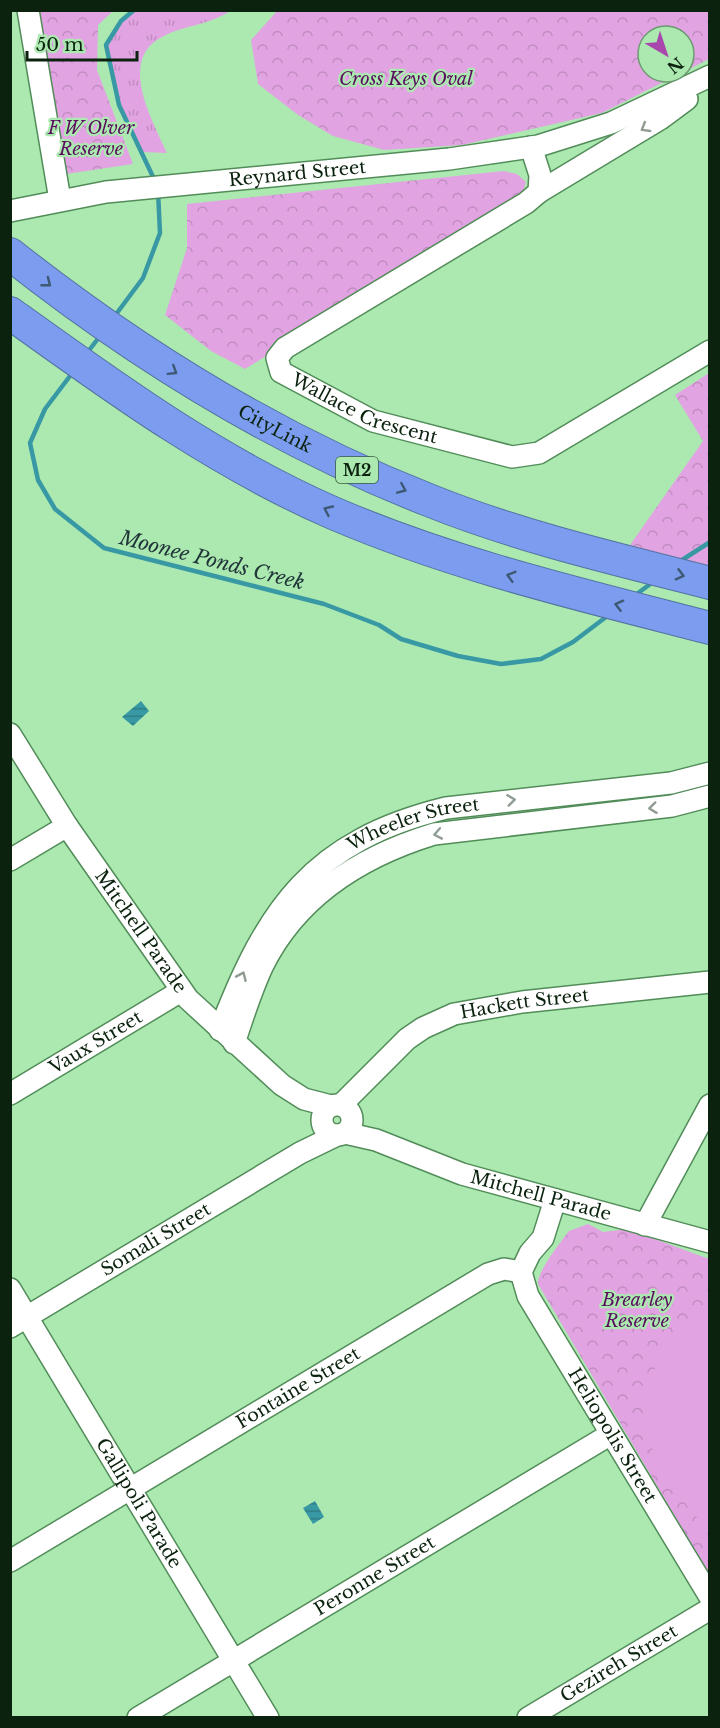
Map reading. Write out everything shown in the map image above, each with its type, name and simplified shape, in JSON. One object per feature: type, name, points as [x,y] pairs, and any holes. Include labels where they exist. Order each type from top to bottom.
[{"type":"highway","name":"CityLink","points":[[10,254],[124,340],[207,393],[350,468],[432,502],[511,529],[710,583]]},
{"type":"highway","points":[[10,313],[184,434],[252,473],[333,513],[483,568],[710,628]]},
{"type":"highway","points":[[671,618],[710,636]]},
{"type":"street","points":[[28,10],[60,200]]},
{"type":"street","name":"Reynard Street","points":[[10,211],[31,205],[106,192],[448,159],[531,147],[583,134],[645,109],[710,76]]},
{"type":"street","name":"Wallace Crescent","points":[[710,82],[660,119],[539,192],[526,203],[285,348],[277,358],[281,372],[366,418],[512,457],[539,453],[710,351]]},
{"type":"street","points":[[531,147],[540,174],[539,192]]},
{"type":"street","name":"Mitchell Parade","points":[[10,734],[68,826],[181,991],[227,1037],[282,1085],[338,1120],[376,1140],[441,1167],[710,1242]]},
{"type":"street","name":"Wheeler Street","points":[[227,1037],[250,958],[272,920],[320,866],[363,837],[410,817],[446,808],[671,783],[710,773]]},
{"type":"street","name":"Wheeler Street","points":[[227,1037],[274,948],[319,893],[356,866],[405,843],[434,834],[672,806],[710,796]]},
{"type":"street","points":[[10,860],[68,826]]},
{"type":"street","name":"Hackett Street","points":[[338,1120],[391,1052],[423,1028],[454,1014],[522,1002],[710,982]]},
{"type":"street","name":"Vaux Street","points":[[10,1094],[181,991]]},
{"type":"street","points":[[645,1225],[710,1105]]},
{"type":"street","name":"Somali Street","points":[[19,1322],[300,1153],[338,1120]]},
{"type":"street","points":[[521,1272],[530,1253],[543,1238],[555,1200]]},
{"type":"street","name":"Fontaine Street","points":[[10,1560],[488,1274],[504,1269],[521,1272]]},
{"type":"street","name":"Heliopolis Street","points":[[521,1272],[528,1296],[710,1597]]},
{"type":"street","name":"Gallipoli Parade","points":[[10,1289],[19,1322],[130,1489],[268,1718]]},
{"type":"street","name":"Peronne Street","points":[[138,1718],[611,1434]]},
{"type":"street","name":"Gezireh Street","points":[[528,1718],[710,1609]]},
{"type":"green space","points":[[134,10],[230,11],[213,20],[162,37],[149,47],[142,60],[140,75],[142,92],[167,153],[142,152],[119,105],[106,45],[121,21]]},
{"type":"green space","name":"F W Olver Reserve","points":[[38,11],[113,11],[98,25],[97,70],[133,164],[66,174]]},
{"type":"green space","name":"Cross Keys Oval","points":[[277,11],[709,11],[709,59],[696,66],[696,24],[636,24],[636,84],[659,84],[602,113],[462,145],[384,150],[333,136],[298,115],[258,84],[251,40]]},
{"type":"green space","points":[[504,171],[517,174],[526,182],[521,198],[245,369],[211,351],[165,315],[187,248],[187,204]]},
{"type":"green space","points":[[709,373],[709,568],[630,545],[703,441],[675,395]]},
{"type":"green space","name":"Brearley Reserve","points":[[588,1224],[603,1232],[628,1229],[709,1259],[709,1574],[538,1284],[545,1265],[569,1231]]},
{"type":"green space","points":[[709,1308],[709,1530],[677,1493],[663,1472],[653,1451],[647,1430],[646,1409],[648,1389],[654,1369],[664,1351],[676,1334]]},
{"type":"water","points":[[141,701],[149,711],[133,726],[122,717]]},
{"type":"water","points":[[315,1501],[324,1517],[313,1524],[303,1508]]},
{"type":"waterway","name":"Moonee Ponds Creek","points":[[134,10],[121,21],[106,45],[119,105],[155,181]]},
{"type":"waterway","name":"Moonee Ponds Creek","points":[[114,317],[143,278],[160,233],[158,191]]},
{"type":"waterway","name":"Moonee Ponds Creek","points":[[87,353],[100,336]]},
{"type":"waterway","name":"Moonee Ponds Creek","points":[[73,372],[45,409],[30,443],[38,480],[55,509],[104,548],[324,604],[379,625],[401,639],[458,656],[501,664],[541,659],[573,642],[610,614]]},
{"type":"waterway","name":"Moonee Ponds Creek","points":[[679,562],[710,542]]},
{"type":"waterway","name":"Moonee Ponds Creek","points":[[634,596],[653,582]]}]
